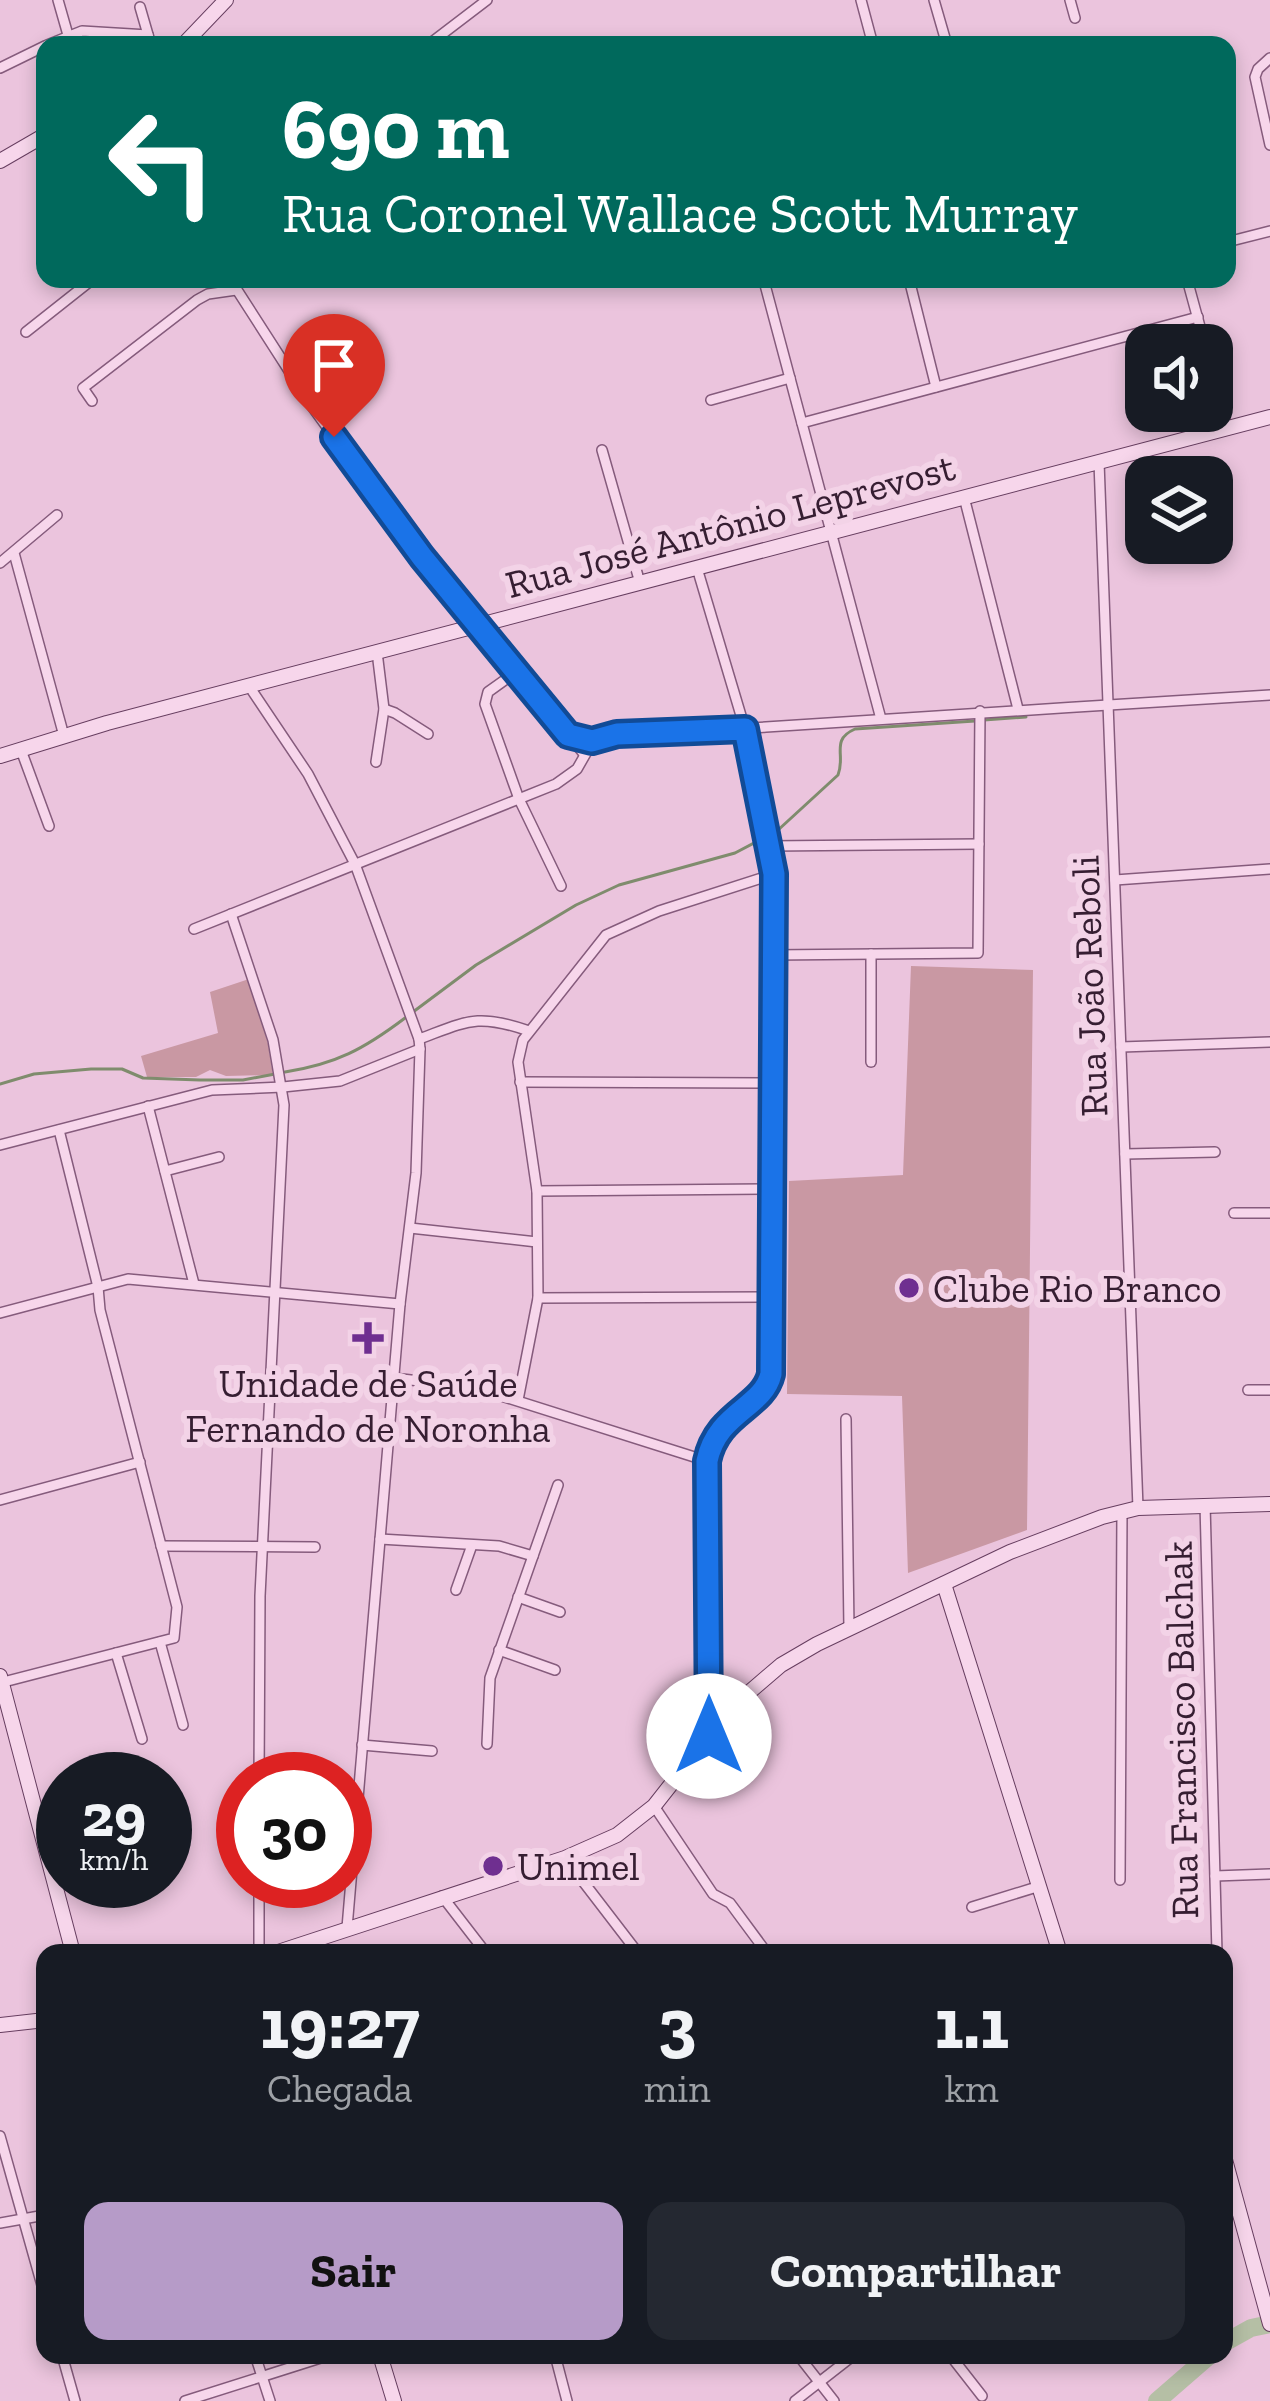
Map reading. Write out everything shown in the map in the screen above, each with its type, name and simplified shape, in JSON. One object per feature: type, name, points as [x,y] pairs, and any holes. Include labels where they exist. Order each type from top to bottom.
[{"type":"street","points":[[58,0],[68,34]]},
{"type":"street","points":[[192,36],[226,0]]},
{"type":"street","points":[[440,36],[487,0]]},
{"type":"street","points":[[861,0],[871,36]]},
{"type":"street","points":[[934,0],[944,36]]},
{"type":"street","points":[[1070,0],[1075,18]]},
{"type":"street","points":[[140,7],[149,36]]},
{"type":"street","points":[[64,36],[90,31],[123,36]]},
{"type":"street","points":[[0,68],[36,51]]},
{"type":"street","points":[[1267,60],[1258,69],[1255,87],[1270,145]]},
{"type":"street","points":[[0,161],[36,140]]},
{"type":"street","points":[[1236,240],[1270,231]]},
{"type":"street","points":[[26,332],[82,288]]},
{"type":"street","points":[[766,288],[881,719]]},
{"type":"street","points":[[910,288],[936,387]]},
{"type":"street","points":[[1190,288],[1200,324]]},
{"type":"street","points":[[92,401],[82,388],[131,350],[202,297],[236,290],[310,405],[422,557],[584,754]]},
{"type":"street","points":[[802,423],[1198,317]]},
{"type":"street","points":[[711,400],[790,378]]},
{"type":"street","name":"Rua José Antônio Leprevost","points":[[1233,426],[1270,416]]},
{"type":"street","name":"Rua José Antônio Leprevost","points":[[0,757],[249,686],[1212,432]]},
{"type":"street","points":[[602,450],[640,583]]},
{"type":"street","name":"Rua João Reboli","points":[[1099,462],[1138,1508]]},
{"type":"street","points":[[964,497],[1018,709]]},
{"type":"street","points":[[0,563],[57,515]]},
{"type":"street","points":[[14,553],[64,736]]},
{"type":"street","points":[[697,568],[745,729],[774,874],[770,1382],[766,1391],[727,1422],[707,1461],[709,1736]]},
{"type":"street","points":[[376,762],[384,710],[377,652]]},
{"type":"street","points":[[516,672],[484,699],[519,799],[561,886]]},
{"type":"street","points":[[249,686],[308,774],[356,864],[419,1044],[418,1148],[393,1378],[347,1928]]},
{"type":"street","points":[[568,735],[592,741],[617,734],[1270,695]]},
{"type":"street","points":[[384,710],[428,734]]},
{"type":"street","points":[[773,955],[978,953],[980,711]]},
{"type":"street","points":[[194,929],[571,775],[592,741]]},
{"type":"street","points":[[21,750],[49,826]]},
{"type":"street","points":[[768,839],[979,844]]},
{"type":"street","points":[[1115,880],[1270,869]]},
{"type":"street","points":[[518,1400],[538,1298],[537,1191],[518,1054],[529,1031],[606,935],[659,910],[774,874]]},
{"type":"street","points":[[231,914],[274,1040],[285,1124],[260,1616],[259,1752]]},
{"type":"street","points":[[871,954],[871,1062]]},
{"type":"street","points":[[0,1145],[212,1090],[340,1081],[454,1026],[486,1019],[529,1031]]},
{"type":"street","points":[[1121,1047],[1270,1042]]},
{"type":"street","points":[[520,1082],[772,1083]]},
{"type":"street","points":[[148,1106],[194,1285]]},
{"type":"street","points":[[36,1794],[1,1681],[174,1638],[177,1607],[59,1130]]},
{"type":"street","points":[[1125,1154],[1215,1152]]},
{"type":"street","points":[[165,1171],[219,1157]]},
{"type":"street","points":[[537,1191],[772,1189]]},
{"type":"street","points":[[1234,1213],[1270,1214]]},
{"type":"street","points":[[410,1228],[537,1242]]},
{"type":"street","points":[[0,1313],[128,1279],[400,1304]]},
{"type":"street","points":[[538,1298],[771,1297]]},
{"type":"street","points":[[393,1378],[452,1383],[518,1400],[707,1461]]},
{"type":"street","points":[[1248,1390],[1270,1390]]},
{"type":"street","points":[[846,1419],[849,1628]]},
{"type":"street","points":[[0,1500],[140,1462]]},
{"type":"street","points":[[488,1744],[490,1678],[558,1485]]},
{"type":"street","name":"Rua Francisco Balchak","points":[[1205,1504],[1216,1944]]},
{"type":"street","points":[[301,1944],[565,1858],[617,1835],[655,1806],[732,1708],[800,1653],[1029,1544],[1138,1508],[1270,1504]]},
{"type":"street","points":[[1120,1880],[1121,1511]]},
{"type":"street","points":[[380,1540],[499,1546],[532,1556]]},
{"type":"street","points":[[456,1590],[472,1545]]},
{"type":"street","points":[[161,1546],[316,1547]]},
{"type":"street","points":[[944,1584],[1057,1944]]},
{"type":"street","points":[[518,1597],[560,1612]]},
{"type":"street","points":[[160,1642],[183,1725]]},
{"type":"street","points":[[499,1650],[555,1670]]},
{"type":"street","points":[[116,1653],[142,1739]]},
{"type":"street","points":[[362,1745],[432,1751]]},
{"type":"street","points":[[655,1806],[713,1894],[730,1903],[760,1944]]},
{"type":"street","points":[[565,1858],[631,1944]]},
{"type":"street","points":[[1214,1876],[1270,1874]]},
{"type":"street","points":[[972,1907],[1040,1886]]},
{"type":"street","points":[[442,1897],[479,1944]]},
{"type":"street","points":[[65,1908],[71,1944]]},
{"type":"street","points":[[259,1908],[259,1944]]},
{"type":"street","points":[[0,2024],[36,2021]]},
{"type":"street","points":[[0,2136],[36,2264]]},
{"type":"street","points":[[1233,2189],[1268,2316]]},
{"type":"street","points":[[0,2223],[36,2217]]},
{"type":"street","points":[[65,2364],[75,2401]]},
{"type":"street","points":[[258,2364],[270,2401]]},
{"type":"street","points":[[185,2401],[302,2364]]},
{"type":"street","points":[[383,2364],[394,2401]]},
{"type":"street","points":[[557,2364],[567,2401]]},
{"type":"street","points":[[805,2364],[833,2401]]},
{"type":"street","points":[[795,2401],[842,2364]]},
{"type":"street","points":[[957,2364],[982,2396]]},
{"type":"shaded area","name":"Clube Rio Branco","points":[[911,966],[1033,970],[1027,1530],[908,1573],[902,1396],[787,1394],[789,1181],[903,1175]]},
{"type":"shaded area","points":[[249,979],[273,1075],[226,1076],[210,1070],[196,1077],[147,1077],[141,1056],[218,1033],[210,992]]},
{"type":"waterway","points":[[984,720],[1026,717]]},
{"type":"waterway","points":[[413,1012],[476,965],[576,905],[619,885],[735,853],[777,831],[838,775],[841,743],[847,733],[975,721]]},
{"type":"waterway","points":[[285,1072],[349,1054],[405,1018]]},
{"type":"waterway","points":[[0,1084],[34,1074],[91,1069],[122,1069],[143,1078],[200,1080],[275,1074]]},
{"type":"waterway","points":[[1233,2338],[1270,2324]]},
{"type":"waterway","points":[[1157,2401],[1200,2364]]},
{"type":"place","name":"Clube Rio Branco","points":[[909,1288]]},
{"type":"place","name":"Unidade de Saúde Fernando de Noronha","points":[[368,1338]]},
{"type":"place","name":"Unimel","points":[[493,1866]]},
{"type":"route","points":[[334,437],[422,557],[568,735],[592,741],[617,734],[745,729],[774,874],[771,1374],[766,1391],[719,1432],[707,1461],[709,1736]]}]
